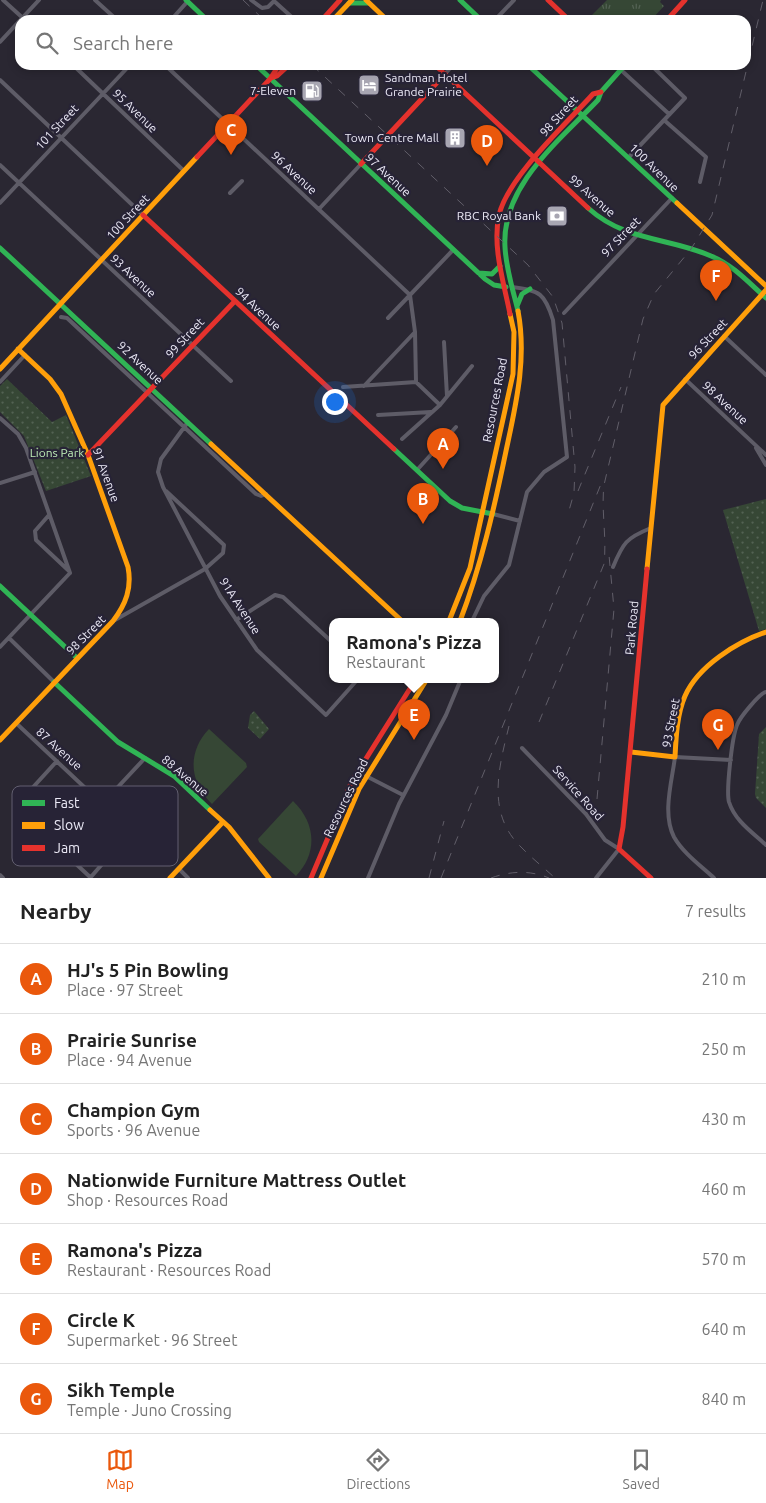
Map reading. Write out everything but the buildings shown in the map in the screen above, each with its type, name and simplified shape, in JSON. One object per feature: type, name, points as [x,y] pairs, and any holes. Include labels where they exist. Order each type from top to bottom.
[{"type":"street","points":[[3,0],[19,15]]},
{"type":"street","points":[[26,15],[39,0]]},
{"type":"street","points":[[95,0],[112,15]]},
{"type":"street","points":[[175,15],[187,0],[202,15]]},
{"type":"street","points":[[251,0],[262,8],[268,7],[274,1],[289,15]]},
{"type":"street","points":[[326,15],[340,0]]},
{"type":"street","points":[[460,0],[476,15]]},
{"type":"street","points":[[500,15],[514,0]]},
{"type":"street","points":[[548,0],[564,15]]},
{"type":"street","points":[[672,15],[685,0]]},
{"type":"street","points":[[338,15],[350,2],[367,2],[381,15]]},
{"type":"street","points":[[0,42],[15,27]]},
{"type":"street","name":"95 Avenue","points":[[78,70],[184,171]]},
{"type":"street","name":"101 Street","points":[[0,203],[125,70]]},
{"type":"street","name":"96 Avenue","points":[[170,70],[410,294]]},
{"type":"street","name":"97 Avenue","points":[[261,70],[478,272],[491,283],[512,287]]},
{"type":"street","name":"100 Street","points":[[0,369],[228,124],[276,70]]},
{"type":"street","name":"100 Street","points":[[270,78],[277,76],[284,70]]},
{"type":"street","name":"99 Avenue","points":[[441,70],[597,216],[618,230],[635,237],[691,249],[715,258],[739,272],[765,294]]},
{"type":"street","points":[[318,210],[449,70]]},
{"type":"street","name":"100 Avenue","points":[[533,70],[766,286]]},
{"type":"street","points":[[621,70],[669,114]]},
{"type":"street","name":"98 Street","points":[[541,163],[598,100],[601,92],[621,70]]},
{"type":"street","points":[[629,157],[685,98],[656,70]]},
{"type":"street","name":"94 Avenue","points":[[0,80],[455,505],[520,520]]},
{"type":"street","name":"98 Street","points":[[535,158],[593,94],[601,92]]},
{"type":"street","points":[[664,120],[706,157],[700,182]]},
{"type":"street","name":"Resources Road","points":[[450,618],[470,568],[514,363],[514,332],[500,266],[497,236],[501,209],[511,187],[535,158]]},
{"type":"street","name":"Resources Road","points":[[461,618],[472,591],[493,514],[521,370],[522,341],[517,307],[504,255],[505,226],[514,199],[541,163]]},
{"type":"street","name":"93 Avenue","points":[[0,165],[230,381]]},
{"type":"street","points":[[230,193],[242,181]]},
{"type":"street","name":"97 Street","points":[[564,313],[672,198]]},
{"type":"street","name":"92 Avenue","points":[[0,248],[399,618]]},
{"type":"street","points":[[388,318],[453,250]]},
{"type":"street","points":[[478,272],[492,274],[500,266]]},
{"type":"street","points":[[473,618],[484,596],[509,565],[525,496],[530,487],[544,472],[567,457],[554,320],[544,298],[537,291],[512,287]]},
{"type":"street","points":[[517,307],[522,294],[530,289]]},
{"type":"street","points":[[410,294],[415,332],[416,382],[440,405]]},
{"type":"street","name":"96 Street","points":[[685,379],[765,294]]},
{"type":"street","name":"99 Street","points":[[88,455],[235,301]]},
{"type":"street","name":"92 Avenue","points":[[61,317],[67,318],[256,494],[261,496],[266,494]]},
{"type":"street","points":[[364,386],[415,332]]},
{"type":"street","points":[[724,336],[766,375]]},
{"type":"street","points":[[444,342],[447,396]]},
{"type":"street","name":"91 Avenue","points":[[18,350],[59,390],[88,455],[130,575],[129,596],[113,621]]},
{"type":"street","points":[[0,382],[24,355]]},
{"type":"street","points":[[402,439],[440,405],[472,366]]},
{"type":"street","name":"98 Avenue","points":[[685,379],[766,455]]},
{"type":"street","name":"Park Road","points":[[620,849],[631,752],[663,405],[685,379]]},
{"type":"street","points":[[342,387],[416,382]]},
{"type":"street","points":[[378,415],[431,412]]},
{"type":"street","points":[[0,418],[18,434],[26,448],[70,573]]},
{"type":"street","name":"91A Avenue","points":[[188,422],[161,459],[158,472],[163,487],[206,569],[236,620],[257,650],[326,715],[354,683]]},
{"type":"street","points":[[416,470],[456,428]]},
{"type":"street","name":"98 Avenue","points":[[752,442],[766,465]]},
{"type":"street","points":[[0,483],[34,472]]},
{"type":"street","name":"98 Street","points":[[0,740],[113,621],[206,569],[223,553],[224,546],[163,487]]},
{"type":"street","points":[[49,515],[35,531],[36,540],[70,573]]},
{"type":"street","points":[[612,567],[622,545],[631,536],[651,528]]},
{"type":"street","points":[[0,647],[70,573]]},
{"type":"street","points":[[0,586],[78,658]]},
{"type":"street","points":[[236,620],[275,594],[329,640]]},
{"type":"street","name":"93 Street","points":[[714,878],[675,839],[670,829],[669,815],[676,735],[684,698],[690,688],[728,648],[746,638],[766,632]]},
{"type":"street","points":[[9,638],[54,682]]},
{"type":"street","name":"88 Avenue","points":[[54,682],[120,744],[167,770],[223,822],[269,878]]},
{"type":"street","name":"Resources Road","points":[[311,878],[352,781],[413,683]]},
{"type":"street","name":"Resources Road","points":[[321,878],[366,776],[424,683]]},
{"type":"street","points":[[368,878],[403,795],[446,715],[459,683]]},
{"type":"street","points":[[765,691],[743,714],[737,726],[731,760],[728,800],[735,817],[766,845]]},
{"type":"street","name":"87 Avenue","points":[[16,723],[84,786]]},
{"type":"street","name":"Service Road","points":[[522,748],[586,814],[605,840],[620,849]]},
{"type":"street","points":[[631,752],[674,757],[731,760]]},
{"type":"street","points":[[119,786],[146,758]]},
{"type":"street","points":[[34,786],[57,761]]},
{"type":"street","points":[[366,776],[403,795]]},
{"type":"street","points":[[170,878],[223,822]]},
{"type":"street","points":[[761,840],[766,836]]},
{"type":"street","points":[[596,878],[620,849],[651,878]]},
{"type":"street","points":[[77,866],[90,878]]},
{"type":"street","name":"87 Avenue","points":[[90,878],[100,866]]},
{"type":"street","points":[[178,869],[188,878]]},
{"type":"street","points":[[0,875],[3,878]]},
{"type":"green space","points":[[607,0],[661,0],[660,2],[664,6],[656,15],[592,15]]},
{"type":"green space","name":"Lions Park","points":[[7,379],[52,422],[66,415],[91,476],[46,491],[24,436],[0,412],[0,386]]},
{"type":"green space","points":[[766,499],[766,629],[759,631],[723,510]]},
{"type":"green space","points":[[254,711],[269,729],[260,739],[248,728],[250,715]]},
{"type":"green space","points":[[766,727],[766,808],[756,798],[755,794],[759,734]]},
{"type":"green space","points":[[209,729],[246,763],[247,767],[212,804],[199,786],[195,777],[194,767],[197,747]]},
{"type":"green space","points":[[293,801],[306,819],[310,828],[311,838],[308,858],[296,876],[258,839]]},
{"type":"railway","points":[[243,0],[259,15]]},
{"type":"railway","points":[[751,51],[763,0]]},
{"type":"railway","points":[[317,70],[528,265],[553,297],[562,323],[575,467],[574,493],[568,514]]},
{"type":"railway","points":[[539,722],[604,564],[604,485],[643,319],[654,294],[691,249],[712,215],[746,70]]},
{"type":"railway","points":[[578,491],[621,387]]},
{"type":"railway","points":[[441,878],[601,484]]},
{"type":"railway","points":[[597,799],[614,609],[609,555]]},
{"type":"railway","points":[[509,726],[502,754],[498,784],[501,812],[505,825],[513,838],[555,878]]},
{"type":"railway","points":[[429,878],[444,821]]},
{"type":"railway","points":[[491,878],[520,872],[542,875],[549,878]]},
{"type":"traffic: fast","points":[[186,0],[202,15]]},
{"type":"traffic: fast","points":[[460,0],[476,15]]},
{"type":"traffic: fast","points":[[349,3],[368,3]]},
{"type":"traffic: fast","points":[[261,70],[485,279],[494,285],[506,287]]},
{"type":"traffic: fast","points":[[533,70],[677,203]]},
{"type":"traffic: fast","points":[[518,311],[508,271],[505,247],[506,225],[512,204],[536,166],[598,100],[601,92],[621,70]]},
{"type":"traffic: fast","points":[[588,208],[602,219],[632,233],[679,245],[719,260],[740,275],[766,298]]},
{"type":"traffic: fast","points":[[0,248],[211,444]]},
{"type":"traffic: fast","points":[[479,273],[492,274],[500,266]]},
{"type":"traffic: fast","points":[[517,306],[522,294],[530,289]]},
{"type":"traffic: fast","points":[[394,449],[450,501],[462,508],[493,514]]},
{"type":"traffic: fast","points":[[0,586],[77,658]]},
{"type":"traffic: fast","points":[[54,682],[118,742],[174,776],[210,810]]},
{"type":"traffic: slow","points":[[338,15],[352,0]]},
{"type":"traffic: slow","points":[[366,0],[382,15]]},
{"type":"traffic: slow","points":[[0,369],[197,157]]},
{"type":"traffic: slow","points":[[677,203],[766,286]]},
{"type":"traffic: slow","points":[[647,569],[663,405],[766,290]]},
{"type":"traffic: slow","points":[[461,618],[486,537],[513,416],[521,364],[518,311]]},
{"type":"traffic: slow","points":[[450,618],[470,568],[513,374],[514,332],[510,314]]},
{"type":"traffic: slow","points":[[0,740],[113,621],[125,602],[129,582],[128,567],[88,455],[61,394],[50,379],[18,349]]},
{"type":"traffic: slow","points":[[211,444],[399,618]]},
{"type":"traffic: slow","points":[[631,752],[675,757],[680,710],[691,685],[720,656],[743,642],[766,632]]},
{"type":"traffic: slow","points":[[321,878],[359,789],[425,683]]},
{"type":"traffic: slow","points":[[210,810],[229,827],[269,878]]},
{"type":"traffic: slow","points":[[170,878],[223,822]]},
{"type":"traffic: jam","points":[[326,15],[340,0]]},
{"type":"traffic: jam","points":[[548,0],[564,15]]},
{"type":"traffic: jam","points":[[672,15],[685,0]]},
{"type":"traffic: jam","points":[[197,157],[270,79],[276,70]]},
{"type":"traffic: jam","points":[[271,78],[277,76],[284,70]]},
{"type":"traffic: jam","points":[[440,70],[588,208]]},
{"type":"traffic: jam","points":[[361,164],[445,74]]},
{"type":"traffic: jam","points":[[510,314],[497,240],[499,215],[505,200],[514,184],[539,152],[593,94],[601,92]]},
{"type":"traffic: jam","points":[[143,215],[394,449]]},
{"type":"traffic: jam","points":[[88,455],[235,301]]},
{"type":"traffic: jam","points":[[647,569],[623,827],[619,849],[651,878]]},
{"type":"traffic: jam","points":[[311,878],[352,781],[413,683]]},
{"type":"place","name":"Sandman Hotel Grande Prairie","points":[[369,85]]},
{"type":"place","name":"7-Eleven","points":[[312,91]]},
{"type":"place","name":"Town Centre Mall","points":[[455,138]]},
{"type":"place","name":"Champion Gym","points":[[231,155]]},
{"type":"place","name":"Nationwide Furniture Mattress Outlet","points":[[487,166]]},
{"type":"place","name":"RBC Royal Bank","points":[[557,216]]},
{"type":"place","name":"Circle K","points":[[716,301]]},
{"type":"place","name":"HJ's 5 Pin Bowling","points":[[443,469]]},
{"type":"place","name":"Prairie Sunrise","points":[[423,524]]},
{"type":"place","name":"Ramona's Pizza","points":[[414,740]]},
{"type":"place","name":"Sikh Temple","points":[[718,750]]}]
